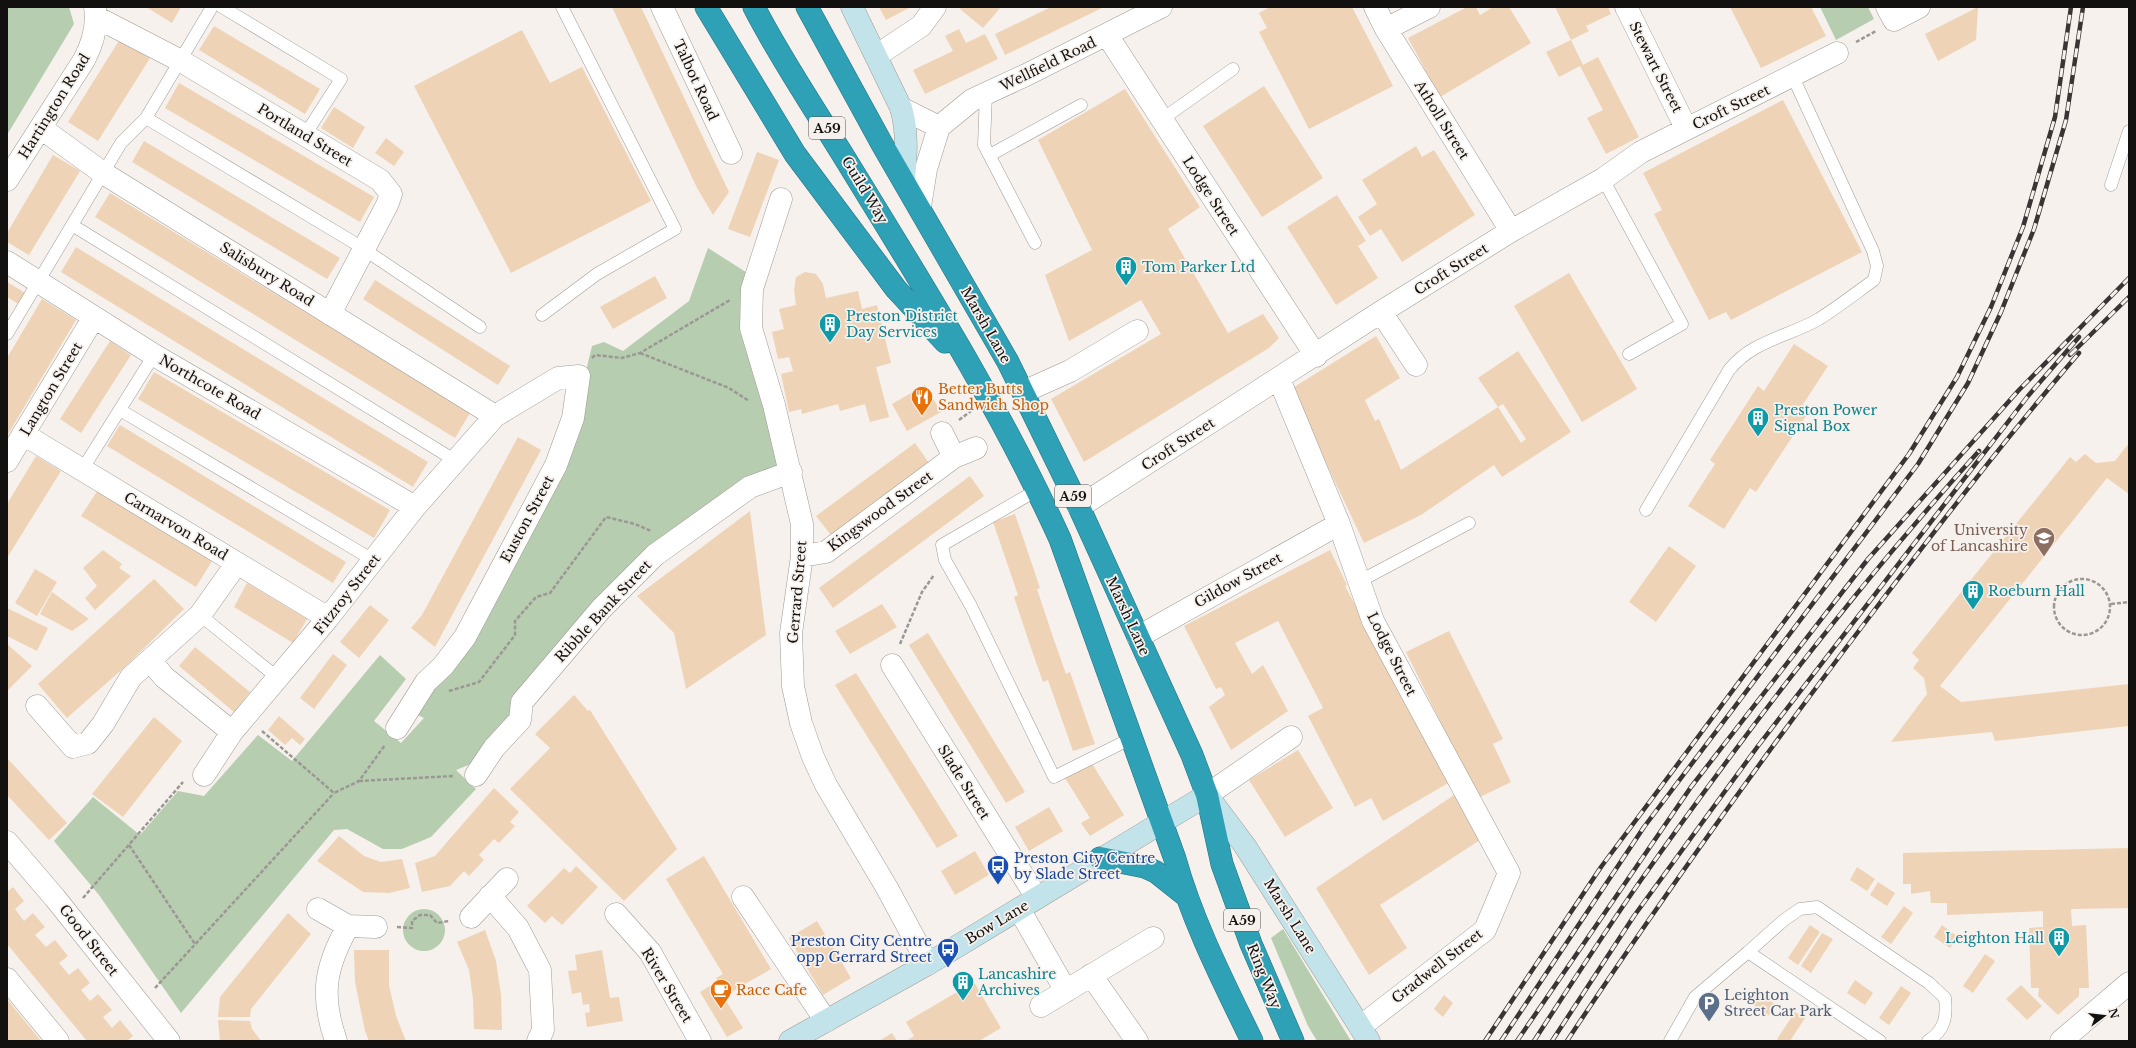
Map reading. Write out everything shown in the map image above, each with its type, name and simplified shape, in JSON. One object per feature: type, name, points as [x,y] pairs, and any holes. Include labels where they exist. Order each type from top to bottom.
[{"type":"highway","points":[[706,7],[795,154],[896,289],[974,374]]},
{"type":"highway","name":"Guild Way","points":[[754,7],[974,374]]},
{"type":"highway","name":"A59","points":[[807,7],[904,180]]},
{"type":"highway","name":"Marsh Lane","points":[[904,180],[1023,392],[1079,507],[1192,755],[1207,795]]},
{"type":"highway","name":"A59","points":[[974,374],[1037,490],[1060,539],[1175,859],[1185,895],[1204,942],[1252,1041]]},
{"type":"highway","name":"Ring Way","points":[[1207,795],[1222,864],[1251,944],[1292,1041]]},
{"type":"highway","points":[[1100,858],[1145,867],[1156,872],[1185,895]]},
{"type":"street","name":"Talbot Road","points":[[662,7],[731,153]]},
{"type":"street","points":[[852,7],[901,108],[905,123],[906,153],[904,180]]},
{"type":"street","points":[[876,56],[921,26],[935,7]]},
{"type":"street","name":"Wellfield Road","points":[[939,127],[972,100],[1107,35],[1161,7]]},
{"type":"street","name":"Atholl Street","points":[[1375,7],[1386,29],[1511,231]]},
{"type":"street","points":[[1386,29],[1429,7]]},
{"type":"street","name":"Stewart Street","points":[[1626,7],[1686,128]]},
{"type":"street","points":[[1890,14],[1919,7]]},
{"type":"street","name":"Portland Street","points":[[96,12],[380,180],[391,194],[330,314]]},
{"type":"street","name":"Hartington Road","points":[[7,180],[84,60],[93,42],[96,12]]},
{"type":"street","name":"Lodge Street","points":[[1107,35],[1316,356]]},
{"type":"street","name":"Croft Street","points":[[1079,507],[1316,356],[1381,312],[1511,231],[1603,179],[1641,152],[1686,128],[1793,77],[1836,54]]},
{"type":"street","points":[[901,108],[939,127],[926,169],[920,207]]},
{"type":"street","name":"Salisbury Road","points":[[41,128],[103,173],[495,416]]},
{"type":"street","name":"Gerrard Street","points":[[781,199],[752,289],[751,328],[774,405],[802,524],[802,556],[791,633],[792,686],[801,723],[813,757],[826,785],[887,888],[928,964]]},
{"type":"street","name":"Northcote Road","points":[[7,262],[154,355],[415,507]]},
{"type":"street","points":[[1381,312],[1416,365]]},
{"type":"street","name":"Langton Street","points":[[7,461],[94,317]]},
{"type":"street","points":[[1023,392],[1070,371],[1137,332]]},
{"type":"street","points":[[495,416],[558,378],[579,376]]},
{"type":"street","name":"Euston Street","points":[[397,728],[426,682],[443,666],[465,637],[556,465],[573,418],[579,376]]},
{"type":"street","name":"Lodge Street","points":[[1279,379],[1339,524],[1360,581],[1372,622],[1509,873]]},
{"type":"street","name":"Fitzroy Street","points":[[204,775],[238,724],[328,618],[415,507],[495,416]]},
{"type":"street","points":[[942,433],[954,457]]},
{"type":"street","name":"Carnarvon Road","points":[[24,434],[328,618]]},
{"type":"street","name":"Kingswood Street","points":[[802,556],[826,552],[954,457],[976,448]]},
{"type":"street","name":"Ribble Bank Street","points":[[476,775],[494,748],[520,720],[522,702],[601,609],[655,555],[750,487],[790,472]]},
{"type":"street","name":"Gildow Street","points":[[1138,637],[1339,524]]},
{"type":"street","points":[[36,706],[73,746],[88,743],[103,724],[131,677],[200,615],[237,563]]},
{"type":"street","points":[[150,660],[164,677],[238,724]]},
{"type":"street","name":"Slade Street","points":[[892,665],[1028,904],[1066,991]]},
{"type":"street","points":[[1161,822],[1207,795],[1292,737]]},
{"type":"street","name":"Marsh Lane","points":[[1207,795],[1245,846],[1364,1034]]},
{"type":"street","name":"Bow Lane","points":[[790,1041],[928,964],[1161,822]]},
{"type":"street","name":"Good Street","points":[[7,842],[68,915],[169,1041]]},
{"type":"street","name":"Gradwell Street","points":[[1364,1034],[1485,930],[1509,873]]},
{"type":"street","points":[[471,917],[507,879]]},
{"type":"street","points":[[490,896],[518,928],[540,970],[543,1030],[538,1041]]},
{"type":"street","points":[[743,896],[826,1021]]},
{"type":"street","points":[[318,909],[348,926],[376,927]]},
{"type":"street","name":"River Street","points":[[616,914],[650,952],[700,1041]]},
{"type":"street","points":[[336,1041],[326,1003],[329,968],[338,944],[348,926]]},
{"type":"street","points":[[1041,1006],[1153,938]]},
{"type":"street","points":[[1091,976],[1137,1041]]},
{"type":"street","points":[[7,979],[58,1041]]},
{"type":"street","points":[[2062,1041],[2129,983]]},
{"type":"lane","points":[[7,334],[121,143],[146,118],[212,7]]},
{"type":"lane","points":[[222,7],[342,79],[305,135]]},
{"type":"lane","points":[[542,315],[597,274],[675,229],[562,7]]},
{"type":"lane","points":[[1161,120],[1233,69]]},
{"type":"lane","points":[[1646,510],[1729,370],[1740,357],[1754,348],[1818,319],[1874,280],[1877,266],[1873,251],[1793,77]]},
{"type":"lane","points":[[986,93],[984,145],[1035,243]]},
{"type":"lane","points":[[990,156],[1081,105]]},
{"type":"lane","points":[[146,118],[364,249],[480,327]]},
{"type":"lane","points":[[2111,185],[2129,131]]},
{"type":"lane","points":[[1603,179],[1682,324],[1629,354]]},
{"type":"lane","points":[[72,225],[456,461]]},
{"type":"lane","points":[[82,470],[154,355]]},
{"type":"lane","points":[[120,410],[373,560]]},
{"type":"lane","points":[[1037,490],[942,545],[945,560],[971,606],[1054,777],[1132,738]]},
{"type":"lane","points":[[1360,581],[1469,523]]},
{"type":"lane","points":[[200,615],[278,678]]},
{"type":"lane","points":[[1670,1041],[1695,997],[1784,920],[1800,909],[1817,907],[1929,982],[1945,998],[1947,1017],[1936,1036],[1928,1041]]},
{"type":"lane","points":[[1748,952],[1880,1041]]},
{"type":"path","points":[[1836,54],[1890,14]]},
{"type":"path","points":[[579,376],[595,355],[622,358],[640,353],[752,289]]},
{"type":"path","points":[[640,353],[729,388],[756,406],[774,405]]},
{"type":"path","points":[[426,682],[441,692],[456,690],[465,685],[479,682],[515,636],[515,621],[536,597],[550,593],[606,517],[635,524],[663,536],[669,544]]},
{"type":"path","points":[[892,665],[922,592],[945,560]]},
{"type":"path","points":[[2085,578],[2094,581],[2102,587],[2108,595],[2111,604],[2110,614],[2106,623],[2099,630],[2090,635],[2080,636],[2070,633],[2062,628],[2054,610],[2054,600],[2062,587],[2075,579],[2085,578]]},
{"type":"path","points":[[2111,604],[2129,602]]},
{"type":"path","points":[[238,724],[334,793]]},
{"type":"path","points":[[359,781],[397,728]]},
{"type":"path","points":[[68,915],[188,775],[204,775]]},
{"type":"path","points":[[140,1004],[334,793],[359,781],[476,775]]},
{"type":"path","points":[[128,845],[195,944]]},
{"type":"path","points":[[376,927],[412,928],[412,921],[420,915],[430,915],[437,923],[471,917]]},
{"type":"green space","points":[[7,7],[69,7],[74,24],[7,135]]},
{"type":"green space","points":[[1820,7],[1868,7],[1874,19],[1836,40]]},
{"type":"green space","points":[[708,248],[749,274],[785,468],[671,538],[516,719],[476,762],[456,770],[476,789],[431,837],[402,849],[383,849],[347,829],[334,830],[181,1013],[99,895],[54,841],[93,797],[140,835],[178,791],[204,796],[258,735],[292,761],[380,655],[406,679],[374,721],[401,743],[424,718],[414,713],[467,643],[584,379],[592,346],[604,342],[623,351],[689,301]]},
{"type":"green space","points":[[424,909],[439,915],[445,930],[439,945],[424,951],[409,945],[403,930],[409,915]]},
{"type":"green space","points":[[1283,929],[1351,1041],[1317,1041],[1308,1026],[1271,938]]},
{"type":"building","points":[[146,7],[181,7],[172,23]]},
{"type":"building","points":[[612,7],[641,7],[729,192],[713,215],[697,188]]},
{"type":"building","points":[[879,7],[911,7],[886,20]]},
{"type":"building","points":[[961,7],[1001,7],[983,28],[960,9]]},
{"type":"building","points":[[1051,7],[1104,7],[1005,55],[995,34]]},
{"type":"building","points":[[1270,7],[1352,7],[1393,86],[1309,129],[1259,32],[1267,28],[1259,13]]},
{"type":"building","points":[[1467,7],[1476,7],[1480,15],[1493,7],[1509,7],[1531,43],[1440,97],[1408,38]]},
{"type":"building","points":[[1555,7],[1608,7],[1611,14],[1586,26],[1589,31],[1571,40]]},
{"type":"building","points":[[1730,7],[1811,7],[1826,36],[1761,68]]},
{"type":"building","points":[[1978,7],[1976,40],[1938,61],[1925,34]]},
{"type":"building","points":[[214,26],[320,89],[305,114],[199,50]]},
{"type":"building","points":[[959,29],[966,43],[985,34],[998,59],[925,94],[913,70],[953,51],[945,36]]},
{"type":"building","points":[[522,30],[550,83],[582,67],[651,201],[511,273],[414,86]]},
{"type":"building","points":[[120,39],[150,58],[98,141],[68,122]]},
{"type":"building","points":[[1571,40],[1583,65],[1598,57],[1639,137],[1606,154],[1587,118],[1603,110],[1580,66],[1559,77],[1546,52]]},
{"type":"building","points":[[179,83],[374,197],[360,222],[165,108]]},
{"type":"building","points":[[1264,86],[1323,178],[1262,217],[1203,126]]},
{"type":"building","name":"Tom Parker Ltd","points":[[1125,89],[1200,207],[1168,229],[1228,333],[1263,314],[1279,338],[1269,348],[1084,462],[1051,399],[1161,334],[1141,300],[1069,341],[1045,275],[1092,250],[1038,140]]},
{"type":"building","points":[[1783,100],[1862,252],[1731,320],[1726,312],[1709,320],[1654,214],[1662,210],[1643,173]]},
{"type":"building","points":[[334,107],[365,127],[353,148],[321,128]]},
{"type":"building","points":[[386,138],[404,152],[394,166],[375,153]]},
{"type":"building","points":[[144,141],[340,258],[327,279],[132,162]]},
{"type":"building","points":[[1416,146],[1422,157],[1434,150],[1475,215],[1402,262],[1381,229],[1370,236],[1358,217],[1377,204],[1362,180]]},
{"type":"building","points":[[757,152],[779,160],[750,237],[728,229]]},
{"type":"building","points":[[53,155],[80,171],[29,255],[7,242],[7,233]]},
{"type":"building","points":[[110,193],[470,413],[455,438],[95,217]]},
{"type":"building","points":[[1337,195],[1366,241],[1358,246],[1378,278],[1336,305],[1287,227]]},
{"type":"building","points":[[76,247],[428,462],[413,487],[61,272]]},
{"type":"building","name":"Preston District Day Services","points":[[805,272],[816,274],[823,284],[826,298],[858,291],[862,309],[877,305],[891,363],[876,367],[889,417],[870,422],[865,404],[840,411],[838,404],[802,414],[801,409],[789,412],[781,374],[793,371],[789,357],[778,359],[772,332],[784,329],[779,309],[796,305],[794,290],[796,277]]},
{"type":"building","points":[[1569,273],[1637,389],[1582,422],[1514,306]]},
{"type":"building","points":[[655,276],[667,298],[613,329],[600,307]]},
{"type":"building","points":[[375,280],[510,366],[498,385],[363,299]]},
{"type":"building","points":[[7,282],[27,294],[20,305],[7,297]]},
{"type":"building","points":[[42,299],[76,320],[7,436],[7,358]]},
{"type":"building","points":[[1376,336],[1400,378],[1365,400],[1375,421],[1379,419],[1401,470],[1498,407],[1478,378],[1518,351],[1571,432],[1502,477],[1494,465],[1421,515],[1364,543],[1291,389]],"holes":[[[1503,404],[1526,439],[1521,443],[1498,407]]]},
{"type":"building","points":[[110,341],[131,355],[81,433],[60,419]]},
{"type":"building","name":"Preston Power Signal Box","points":[[1794,344],[1828,366],[1798,412],[1806,416],[1756,492],[1750,488],[1724,529],[1688,506],[1715,464],[1710,460],[1758,386],[1764,391]]},
{"type":"building","points":[[154,372],[390,510],[374,538],[138,399]]},
{"type":"building","points":[[925,385],[941,412],[907,431],[892,404]]},
{"type":"building","points":[[120,425],[346,562],[333,583],[107,446]]},
{"type":"building","points":[[518,437],[541,450],[435,647],[411,628],[422,615]]},
{"type":"building","points":[[915,443],[929,463],[831,535],[816,516]]},
{"type":"building","name":"Roeburn Hall","points":[[2129,443],[2129,494],[2107,478],[1940,686],[1961,702],[2129,684],[2129,726],[1995,741],[1992,732],[1891,742],[1927,694],[1924,678],[1913,668],[1919,660],[1912,653],[2070,457],[2076,462],[2085,454],[2096,463],[2115,461]]},
{"type":"building","points":[[36,456],[61,471],[7,558],[7,504]]},
{"type":"building","points":[[970,476],[984,496],[833,608],[819,588]]},
{"type":"building","points":[[98,490],[212,561],[196,587],[81,516]]},
{"type":"building","points":[[750,511],[766,635],[686,689],[674,633],[637,596]]},
{"type":"building","points":[[1015,514],[1040,588],[1037,589],[1054,640],[1066,674],[1070,672],[1095,744],[1073,751],[1048,680],[1043,682],[1031,648],[1014,597],[1018,595],[993,522]]},
{"type":"building","points":[[1669,546],[1696,566],[1656,622],[1629,602]]},
{"type":"building","points":[[103,550],[122,564],[119,568],[131,576],[95,610],[85,598],[97,586],[83,568]]},
{"type":"building","points":[[1330,550],[1347,585],[1345,586],[1450,782],[1383,821],[1371,798],[1355,807],[1308,716],[1323,708],[1278,621],[1235,643],[1252,674],[1263,665],[1288,711],[1231,750],[1209,707],[1225,695],[1221,687],[1216,689],[1184,626]]},
{"type":"building","points":[[35,569],[57,582],[37,616],[15,603]]},
{"type":"building","points":[[154,579],[184,609],[127,665],[67,718],[38,684]]},
{"type":"building","points":[[247,583],[307,619],[293,643],[234,607]]},
{"type":"building","points":[[52,592],[89,619],[72,631],[40,614]]},
{"type":"building","points":[[882,604],[897,627],[850,654],[835,631]]},
{"type":"building","points":[[370,605],[389,620],[359,658],[340,642]]},
{"type":"building","points":[[7,608],[48,628],[37,651],[7,636]]},
{"type":"building","points":[[1449,631],[1503,739],[1493,744],[1511,782],[1478,798],[1406,652]]},
{"type":"building","points":[[928,633],[1025,792],[1006,803],[909,645]]},
{"type":"building","points":[[7,644],[32,666],[7,691]]},
{"type":"building","points":[[195,647],[250,692],[234,712],[179,666]]},
{"type":"building","points":[[333,654],[347,665],[314,709],[300,698]]},
{"type":"building","points":[[856,673],[958,836],[937,848],[835,685]]},
{"type":"building","points":[[574,695],[588,711],[590,710],[677,849],[624,901],[510,789],[550,748],[535,734]]},
{"type":"building","points":[[279,716],[305,739],[300,745],[292,738],[285,745],[268,730]]},
{"type":"building","points":[[154,717],[182,741],[123,817],[92,794]]},
{"type":"building","points":[[1298,750],[1333,808],[1285,837],[1249,780]]},
{"type":"building","points":[[7,758],[67,823],[49,840],[7,795]]},
{"type":"building","points":[[1091,762],[1124,815],[1090,836],[1081,823],[1090,818],[1065,778]]},
{"type":"building","points":[[494,788],[519,812],[510,822],[515,826],[499,843],[494,839],[479,855],[484,860],[469,876],[464,871],[450,886],[422,892],[415,863],[435,856]]},
{"type":"building","points":[[1457,793],[1480,840],[1380,905],[1407,948],[1369,975],[1316,888]]},
{"type":"building","points":[[1049,807],[1063,831],[1029,851],[1015,827]]},
{"type":"building","points":[[339,836],[364,856],[381,862],[402,859],[410,888],[389,893],[363,892],[317,861]]},
{"type":"building","name":"Leighton Hall","points":[[2129,848],[2129,908],[2071,909],[2072,926],[2086,925],[2089,988],[2079,988],[2079,996],[2058,1015],[2038,996],[2039,988],[2031,988],[2029,928],[2043,927],[2043,911],[1947,915],[1947,903],[1931,903],[1930,891],[1911,894],[1911,884],[1903,884],[1903,853]]},
{"type":"building","points":[[975,851],[989,875],[955,895],[941,871]]},
{"type":"building","points":[[704,856],[771,969],[726,995],[716,978],[723,974],[666,879]]},
{"type":"building","points":[[576,866],[598,887],[562,925],[552,916],[545,923],[527,906],[564,868],[570,873]]},
{"type":"building","points":[[1857,867],[1875,879],[1867,891],[1850,880]]},
{"type":"building","points":[[1878,882],[1895,893],[1887,906],[1870,895]]},
{"type":"building","points":[[13,887],[24,901],[15,909],[24,921],[33,913],[45,927],[35,935],[46,947],[55,940],[68,956],[59,963],[69,975],[78,968],[90,983],[81,990],[90,1001],[98,994],[112,1010],[103,1017],[112,1028],[120,1020],[133,1036],[127,1041],[87,1041],[7,944],[7,892]]},
{"type":"building","points":[[1904,906],[1913,913],[1891,944],[1881,937]]},
{"type":"building","points":[[288,913],[311,934],[251,1009],[250,1017],[218,1017],[220,997]]},
{"type":"building","points":[[817,921],[851,978],[823,995],[789,938]]},
{"type":"building","points":[[1810,925],[1820,932],[1798,965],[1788,958]]},
{"type":"building","points":[[1942,925],[1958,937],[1950,948],[1934,937]]},
{"type":"building","points":[[485,930],[496,961],[501,995],[502,1030],[474,1029],[473,999],[469,970],[457,942]]},
{"type":"building","points":[[1822,933],[1833,939],[1811,973],[1801,966]]},
{"type":"building","points":[[354,950],[389,950],[389,985],[396,1016],[406,1041],[369,1041],[365,1031],[355,982]]},
{"type":"building","points":[[602,950],[610,998],[619,997],[623,1021],[587,1027],[585,1013],[590,1012],[589,1004],[583,1005],[581,992],[572,994],[568,971],[577,970],[575,955]]},
{"type":"building","points":[[1985,954],[1995,961],[1973,993],[1963,986]]},
{"type":"building","points":[[1855,980],[1873,993],[1865,1005],[1847,993]]},
{"type":"building","name":"Lancashire Archives","points":[[974,982],[1001,1028],[979,1041],[906,1041],[914,1036],[906,1022]]},
{"type":"building","name":"Race Cafe","points":[[715,983],[743,1028],[727,1037],[700,992]]},
{"type":"building","points":[[2021,985],[2042,1006],[2027,1020],[2006,999]]},
{"type":"building","points":[[1901,986],[1911,993],[1889,1025],[1879,1018]]},
{"type":"building","points":[[1754,989],[1776,1005],[1768,1016],[1746,999]]},
{"type":"building","points":[[1444,995],[1453,1003],[1443,1017],[1434,1009]]},
{"type":"building","points":[[7,999],[28,1025],[41,1041],[7,1041]]},
{"type":"building","points":[[1795,1012],[1805,1018],[1790,1041],[1780,1041],[1777,1039]]},
{"type":"building","points":[[218,1020],[250,1021],[252,1029],[261,1041],[220,1041]]},
{"type":"building","points":[[892,1033],[897,1041],[879,1041]]},
{"type":"railway","points":[[1485,1041],[1601,867],[1909,454],[1957,377],[1991,307],[2023,227],[2055,117],[2071,7]]},
{"type":"railway","points":[[1501,1041],[1644,827],[1918,464],[1968,383],[2001,312],[2034,229],[2066,120],[2083,7]]},
{"type":"railway","points":[[1517,1041],[1691,787],[1868,559],[2019,390],[2129,278]]},
{"type":"railway","points":[[2070,355],[2129,297]]},
{"type":"railway","points":[[1552,1041],[1634,916],[1758,746],[2028,396],[2079,337]]},
{"type":"railway","points":[[1567,1041],[1639,934],[1751,775],[1971,485],[2024,418],[2079,353]]},
{"type":"railway","points":[[1534,1041],[1641,880],[1762,714],[1889,554],[1979,451]]},
{"type":"place","name":"Tom Parker Ltd","points":[[1126,286]]},
{"type":"place","name":"Preston District Day Services","points":[[830,344]]},
{"type":"place","name":"Better Butts Sandwich Shop","points":[[922,416]]},
{"type":"place","name":"Preston Power Signal Box","points":[[1758,438]]},
{"type":"place","name":"University of Lancashire","points":[[2044,558]]},
{"type":"place","name":"Roeburn Hall","points":[[1973,610]]},
{"type":"place","name":"Preston City Centre by Slade Street","points":[[998,886]]},
{"type":"place","name":"Leighton Hall","points":[[2059,958]]},
{"type":"place","name":"Preston City Centre opp Gerrard Street","points":[[948,968]]},
{"type":"place","name":"Lancashire Archives","points":[[963,1002]]},
{"type":"place","name":"Race Cafe","points":[[721,1010]]},
{"type":"place","name":"Leighton Street Car Park","points":[[1709,1022]]}]
